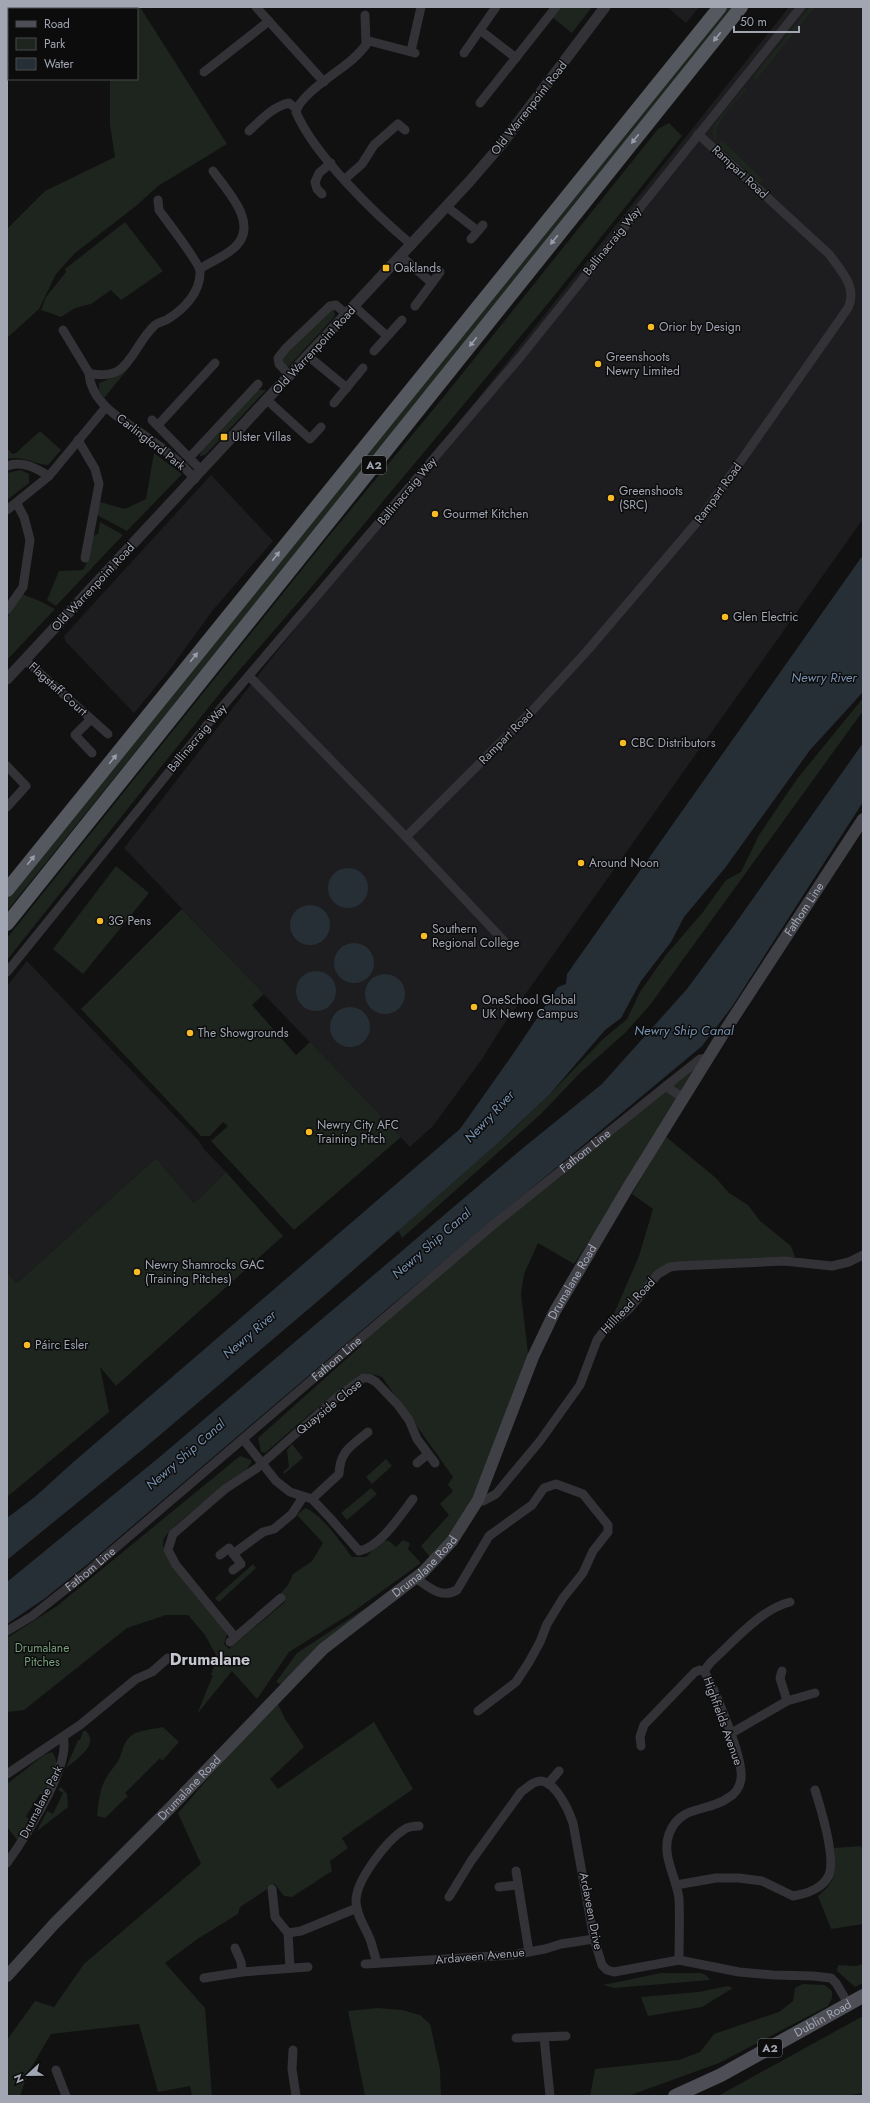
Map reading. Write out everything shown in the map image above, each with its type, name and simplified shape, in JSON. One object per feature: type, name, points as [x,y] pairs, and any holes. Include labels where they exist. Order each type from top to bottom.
[{"type":"highway","name":"A2","points":[[7,890],[720,7]]},
{"type":"highway","name":"A2","points":[[7,924],[741,7]]},
{"type":"main road","name":"Fathom Line","points":[[708,1058],[863,819]]},
{"type":"main road","name":"Drumalane Road","points":[[7,1976],[55,1923],[170,1808],[323,1649],[416,1578],[452,1541],[470,1515],[478,1500],[533,1357],[555,1311],[627,1189],[708,1058]]},
{"type":"main road","name":"Dublin Road","points":[[675,2096],[721,2075],[863,1996]]},
{"type":"street","points":[[256,7],[324,82]]},
{"type":"street","points":[[296,109],[324,82],[349,63],[369,41],[378,42],[413,52],[420,7]]},
{"type":"street","points":[[464,53],[496,7]]},
{"type":"street","points":[[480,103],[556,7]]},
{"type":"street","name":"Old Warrenpoint Road","points":[[7,679],[447,207],[501,145],[605,7]]},
{"type":"street","name":"Ballinacraig Way","points":[[7,972],[211,720],[521,356],[801,7]]},
{"type":"street","points":[[365,15],[366,44]]},
{"type":"street","points":[[204,72],[269,21]]},
{"type":"street","points":[[480,30],[516,58]]},
{"type":"street","points":[[249,131],[267,114],[281,105],[289,103],[296,109],[300,121],[310,137],[331,163],[388,225],[412,245]]},
{"type":"street","points":[[345,179],[362,164],[382,137],[398,124],[405,130]]},
{"type":"street","name":"Rampart Road","points":[[406,837],[537,706],[587,651],[703,515],[848,308],[852,299],[851,290],[845,276],[829,254],[698,134]]},
{"type":"street","points":[[322,194],[317,189],[315,182],[319,173],[331,163]]},
{"type":"street","points":[[200,269],[236,247],[243,237],[244,227],[241,212],[213,171]]},
{"type":"street","points":[[89,372],[101,376],[111,375],[123,367],[154,325],[168,319],[192,299],[199,282],[200,269],[159,210],[158,200]]},
{"type":"street","points":[[447,207],[480,228],[471,239]]},
{"type":"street","points":[[401,256],[432,283]]},
{"type":"street","points":[[414,306],[440,272]]},
{"type":"street","points":[[290,376],[279,364],[278,358],[286,348],[330,306],[336,305],[351,311],[387,336]]},
{"type":"street","points":[[374,350],[402,320]]},
{"type":"street","name":"Carlingford Park","points":[[63,330],[89,372],[92,389],[106,407],[171,456],[198,474]]},
{"type":"street","points":[[308,356],[346,388]]},
{"type":"street","points":[[198,474],[190,457],[155,422],[215,363]]},
{"type":"street","points":[[334,403],[363,368]]},
{"type":"street","points":[[190,457],[258,384]]},
{"type":"street","points":[[267,400],[310,439],[321,427]]},
{"type":"street","name":"Carlingford Park","points":[[7,510],[49,476],[106,407]]},
{"type":"street","points":[[78,440],[95,468],[99,484],[85,558]]},
{"type":"street","points":[[7,466],[14,463],[34,467],[49,476]]},
{"type":"street","points":[[7,610],[23,587],[30,540],[24,517],[16,504]]},
{"type":"street","name":"Flagstaff Court","points":[[25,660],[108,734]]},
{"type":"street","points":[[249,676],[406,837],[504,941]]},
{"type":"street","name":"Flagstaff Court","points":[[91,719],[75,735],[92,753]]},
{"type":"street","points":[[7,766],[26,786],[7,807]]},
{"type":"street","name":"Fathom Line","points":[[7,1631],[32,1616],[54,1600],[493,1225],[700,1059],[708,1058]]},
{"type":"street","points":[[666,1086],[684,1099]]},
{"type":"street","name":"Hillhead Road","points":[[478,1500],[483,1501],[491,1498],[513,1475],[580,1385],[597,1340],[630,1308],[658,1274],[664,1270],[678,1266],[784,1261],[832,1266],[849,1262],[863,1255]]},
{"type":"street","name":"Quayside Close","points":[[281,1598],[233,1639],[176,1565],[168,1550],[173,1534],[225,1489],[261,1463],[336,1398],[363,1378],[369,1378],[387,1393],[398,1405],[412,1425],[417,1439],[435,1463]]},
{"type":"street","points":[[233,1554],[263,1532],[274,1529],[292,1514],[307,1498],[339,1474],[340,1461],[344,1454],[368,1432]]},
{"type":"street","points":[[243,1439],[276,1481],[290,1492],[307,1498],[359,1551],[368,1550],[413,1499]]},
{"type":"street","points":[[417,1464],[428,1454]]},
{"type":"street","points":[[416,1578],[432,1590],[444,1594],[457,1590],[489,1536],[532,1505],[544,1488],[556,1484],[583,1494],[608,1525],[608,1532],[593,1551],[583,1573],[563,1598],[551,1617],[540,1642],[516,1682],[478,1711]]},
{"type":"street","points":[[220,1555],[229,1548],[241,1564],[233,1570]]},
{"type":"street","points":[[704,1671],[710,1662],[766,1614],[781,1604],[790,1602]]},
{"type":"street","name":"Drumalane Park","points":[[7,1774],[63,1737],[136,1679],[152,1672],[168,1658]]},
{"type":"street","name":"Highfields Avenue","points":[[641,1746],[640,1737],[644,1725],[695,1672],[700,1670],[704,1671],[730,1734],[740,1766],[741,1778],[739,1788],[727,1799],[696,1809],[683,1816],[673,1825],[668,1836],[668,1858],[679,1899],[679,1960]]},
{"type":"street","points":[[782,1671],[780,1678],[787,1701]]},
{"type":"street","points":[[730,1734],[787,1701],[815,1692]]},
{"type":"street","name":"Drumalane Park","points":[[7,1863],[33,1822],[59,1770],[65,1753],[63,1737]]},
{"type":"street","points":[[449,1897],[471,1861],[521,1792],[541,1781],[548,1784],[559,1770]]},
{"type":"street","name":"Ardaveen Drive","points":[[548,1784],[567,1808],[573,1823],[594,1939],[602,1965],[607,1970],[614,1972],[679,1960]]},
{"type":"street","points":[[676,1885],[716,1878],[762,1881],[793,1896],[813,1890],[823,1883],[829,1874],[831,1861],[822,1813],[815,1790]]},
{"type":"street","points":[[377,1963],[371,1942],[357,1908],[358,1890],[377,1857],[404,1830],[411,1826],[420,1826]]},
{"type":"street","points":[[516,1871],[529,1952]]},
{"type":"street","points":[[499,1887],[518,1885]]},
{"type":"street","points":[[272,1889],[276,1917],[288,1933],[290,1968]]},
{"type":"street","points":[[288,1933],[302,1931],[357,1908]]},
{"type":"street","name":"Ardaveen Avenue","points":[[365,1964],[512,1955],[545,1950],[561,1944],[594,1939]]},
{"type":"street","points":[[235,1948],[241,1962],[242,1972]]},
{"type":"street","points":[[679,1960],[739,1972],[773,1976],[813,1976],[831,1978],[840,1988],[849,2005]]},
{"type":"street","points":[[204,1978],[242,1972],[308,1967]]},
{"type":"street","points":[[516,2038],[566,2036]]},
{"type":"street","points":[[544,2037],[550,2096]]},
{"type":"street","points":[[293,2050],[292,2069],[296,2096]]},
{"type":"street","points":[[56,2070],[66,2096]]},
{"type":"shaded area","points":[[667,7],[699,7],[686,23]]},
{"type":"shaded area","points":[[789,7],[863,7],[863,519],[502,1027],[482,1059],[433,1126],[410,1147],[124,848],[263,669]]},
{"type":"shaded area","points":[[211,475],[273,541],[213,610],[168,672],[134,713],[66,642],[64,636]]},
{"type":"shaded area","points":[[27,961],[200,1142],[203,1148],[226,1172],[194,1203],[156,1158],[17,1283],[7,1272],[7,986]]},
{"type":"green space","points":[[140,7],[227,144],[158,186],[136,206],[75,253],[56,274],[39,309],[7,338],[7,229],[45,191],[115,157],[110,125],[110,80],[138,80],[138,8],[78,8]]},
{"type":"green space","points":[[560,7],[592,7],[572,33],[552,17]]},
{"type":"green space","points":[[725,7],[736,7],[7,911],[7,899]]},
{"type":"green space","points":[[810,7],[815,7],[756,80],[753,77]]},
{"type":"green space","points":[[744,88],[748,88],[732,105],[718,126],[716,132],[717,138],[715,141],[712,132],[714,125]]},
{"type":"green space","points":[[669,123],[682,136],[550,301],[309,590],[224,688],[7,960],[7,938],[328,537],[446,394],[658,129]]},
{"type":"green space","points":[[722,140],[763,180],[760,184],[718,144]]},
{"type":"green space","points":[[125,222],[163,271],[121,300],[111,290],[91,304],[75,308],[61,317],[41,310],[46,297],[66,272],[65,269]]},
{"type":"green space","points":[[332,309],[334,310],[335,316],[289,366],[288,367],[282,363],[281,358]]},
{"type":"green space","points":[[132,364],[104,398],[99,390],[99,383],[116,376]]},
{"type":"green space","points":[[256,390],[266,390],[205,455],[200,456],[201,449]]},
{"type":"green space","points":[[40,431],[61,450],[48,465],[18,458],[7,459],[7,448],[12,454],[16,453]]},
{"type":"green space","points":[[154,453],[182,474],[127,531],[97,515],[100,502],[125,509],[146,499]]},
{"type":"green space","points":[[21,470],[29,474],[29,483],[7,500],[7,473]]},
{"type":"green space","points":[[100,522],[123,535],[56,606],[47,600],[59,571],[83,570],[93,536],[98,534]]},
{"type":"green space","points":[[22,594],[55,609],[7,660],[7,618]]},
{"type":"green space","points":[[863,698],[863,711],[650,1005],[626,1032],[579,1074],[541,1114],[402,1238],[398,1230],[510,1132],[553,1091],[602,1040],[627,1019],[640,992],[666,955],[703,912],[726,880],[741,872],[759,835],[797,779]]},
{"type":"green space","name":"3G Pens","points":[[116,866],[149,893],[83,974],[53,949]]},
{"type":"green space","points":[[182,909],[264,994],[252,1005],[296,1055],[310,1042],[401,1137],[294,1230],[211,1141],[228,1126],[223,1122],[210,1136],[201,1136],[81,1009]]},
{"type":"green space","points":[[701,1059],[632,1177],[574,1264],[538,1243],[524,1274],[521,1294],[529,1362],[472,1499],[443,1545],[430,1557],[421,1546],[449,1515],[440,1504],[453,1491],[448,1485],[453,1477],[382,1377],[368,1373],[361,1374],[311,1413],[265,1453],[261,1452],[258,1438],[362,1345],[358,1339]]},
{"type":"green space","points":[[665,1136],[716,1178],[729,1193],[748,1205],[760,1221],[791,1246],[795,1257],[674,1267],[660,1270],[610,1323],[639,1256],[653,1209],[632,1194]]},
{"type":"green space","name":"Newry Shamrocks GAC (Training Pitches)","points":[[156,1158],[194,1203],[226,1172],[283,1236],[116,1386],[100,1367],[109,1412],[7,1497],[7,1272],[17,1283]]},
{"type":"green space","points":[[292,1444],[303,1458],[284,1474],[283,1472],[289,1467],[287,1450]]},
{"type":"green space","name":"Drumalane Pitches","points":[[240,1456],[251,1460],[251,1463],[246,1470],[176,1525],[168,1533],[163,1542],[164,1550],[170,1561],[227,1634],[224,1644],[229,1649],[285,1602],[280,1594],[288,1585],[293,1574],[312,1561],[323,1543],[297,1515],[305,1508],[318,1516],[324,1522],[352,1557],[366,1557],[383,1540],[389,1541],[396,1547],[403,1540],[410,1543],[408,1549],[421,1563],[350,1614],[289,1652],[257,1699],[232,1671],[197,1714],[213,1675],[211,1675],[217,1657],[205,1635],[188,1615],[166,1615],[127,1628],[24,1710],[7,1712],[7,1638],[57,1606]]},
{"type":"green space","points":[[386,1459],[392,1466],[372,1484],[366,1477]]},
{"type":"green space","points":[[371,1488],[377,1494],[347,1520],[341,1513]]},
{"type":"green space","points":[[253,1564],[256,1568],[219,1602],[215,1598]]},
{"type":"green space","points":[[381,1598],[285,1681],[280,1684],[276,1682],[297,1653]]},
{"type":"green space","points":[[276,1700],[285,1719],[304,1747],[270,1779],[278,1789],[374,1722],[413,1789],[342,1838],[348,1848],[330,1861],[332,1871],[292,1897],[284,1896],[275,1884],[240,1907],[238,1914],[199,1938],[165,1963],[205,2008],[212,2096],[192,2096],[190,2086],[158,2092],[139,2024],[51,2034],[28,2073],[20,2096],[7,2096],[7,2040],[35,2001],[54,2007],[84,1964],[201,1864],[178,1813]]},
{"type":"green space","points":[[163,1727],[179,1742],[162,1761],[160,1758],[125,1793],[128,1796],[105,1818],[97,1816],[102,1788],[107,1777],[118,1761],[128,1738],[139,1732]]},
{"type":"green space","points":[[83,1731],[86,1731],[90,1736],[88,1747],[85,1752],[66,1768],[78,1740],[80,1740]]},
{"type":"green space","points":[[52,1752],[56,1763],[54,1774],[43,1796],[40,1794],[26,1816],[29,1820],[18,1841],[7,1827],[7,1784],[44,1755]]},
{"type":"green space","points":[[61,1787],[67,1794],[68,1807],[37,1831],[47,1811],[53,1814],[63,1793],[58,1790]]},
{"type":"green space","points":[[861,1846],[863,1854],[863,1924],[831,1929],[818,1896],[829,1885],[834,1875],[834,1848]]},
{"type":"green space","points":[[863,1964],[863,1983],[855,1987],[837,1971],[838,1965],[856,1966]]},
{"type":"green space","points":[[661,1973],[700,1973],[706,1975],[710,1980],[614,1988],[603,1985]]},
{"type":"green space","points":[[803,1984],[825,1985],[832,1991],[832,1998],[828,2006],[719,2063],[628,2096],[590,2096],[595,2069],[679,2060],[700,2052],[714,2034],[779,2012],[793,2001],[795,1988]]},
{"type":"green space","points":[[728,1986],[733,1988],[702,2007],[648,2016],[641,1997],[699,1992]]},
{"type":"green space","points":[[378,2008],[402,2010],[420,2015],[430,2024],[440,2069],[441,2096],[365,2096],[348,2011]]},
{"type":"green space","points":[[863,2016],[863,2093],[845,2096],[718,2096]]},
{"type":"water","name":"Newry River","points":[[863,555],[863,692],[810,750],[725,868],[684,917],[671,942],[641,981],[621,1018],[605,1030],[550,1094],[499,1142],[325,1295],[147,1446],[7,1560],[7,1518],[36,1496],[460,1129],[558,987],[566,984],[567,974]]},
{"type":"water","name":"Newry Ship Canal","points":[[863,743],[863,802],[731,1008],[702,1046],[388,1308],[89,1563],[44,1599],[7,1624],[7,1582],[162,1455],[523,1148],[602,1084],[687,989],[735,924]]},
{"type":"water","points":[[348,868],[356,870],[362,874],[366,880],[368,888],[366,896],[362,902],[356,906],[348,908],[340,906],[334,902],[330,896],[328,888],[330,880],[334,874],[340,870]]},
{"type":"water","points":[[310,905],[318,907],[324,911],[328,917],[330,925],[328,933],[324,939],[318,943],[310,945],[302,943],[296,939],[292,933],[290,925],[292,917],[296,911],[302,907]]},
{"type":"water","points":[[354,943],[362,945],[368,949],[372,955],[374,963],[372,971],[368,977],[362,981],[354,983],[346,981],[340,977],[336,971],[334,963],[336,955],[340,949],[346,945]]},
{"type":"water","points":[[316,971],[324,973],[330,977],[334,983],[336,991],[334,999],[330,1005],[324,1009],[316,1011],[308,1009],[302,1005],[298,999],[296,991],[298,983],[302,977],[308,973]]},
{"type":"water","points":[[385,974],[393,976],[399,980],[403,986],[405,994],[403,1002],[399,1008],[393,1012],[385,1014],[377,1012],[371,1008],[367,1002],[365,994],[367,986],[371,980],[377,976]]},
{"type":"water","points":[[350,1007],[358,1009],[364,1013],[368,1019],[370,1027],[368,1035],[364,1041],[358,1045],[350,1047],[342,1045],[336,1041],[332,1035],[330,1027],[332,1019],[336,1013],[342,1009]]},
{"type":"place","name":"Oaklands","points":[[386,268]]},
{"type":"place","name":"Orior by Design","points":[[651,327]]},
{"type":"place","name":"Greenshoots Newry Limited","points":[[598,364]]},
{"type":"place","name":"Ulster Villas","points":[[224,437]]},
{"type":"place","name":"Greenshoots (SRC)","points":[[611,498]]},
{"type":"place","name":"Gourmet Kitchen","points":[[435,514]]},
{"type":"place","name":"Glen Electric","points":[[725,617]]},
{"type":"place","name":"CBC Distributors","points":[[623,743]]},
{"type":"place","name":"Around Noon","points":[[581,863]]},
{"type":"place","name":"3G Pens","points":[[100,921]]},
{"type":"place","name":"Southern Regional College","points":[[424,936]]},
{"type":"place","name":"OneSchool Global UK Newry Campus","points":[[474,1007]]},
{"type":"place","name":"The Showgrounds","points":[[190,1033]]},
{"type":"place","name":"Newry City AFC Training Pitch","points":[[309,1132]]},
{"type":"place","name":"Newry Shamrocks GAC (Training Pitches)","points":[[137,1272]]},
{"type":"place","name":"Páirc Esler","points":[[27,1345]]},
{"type":"district","name":"Drumalane","points":[[210,1659]]}]
